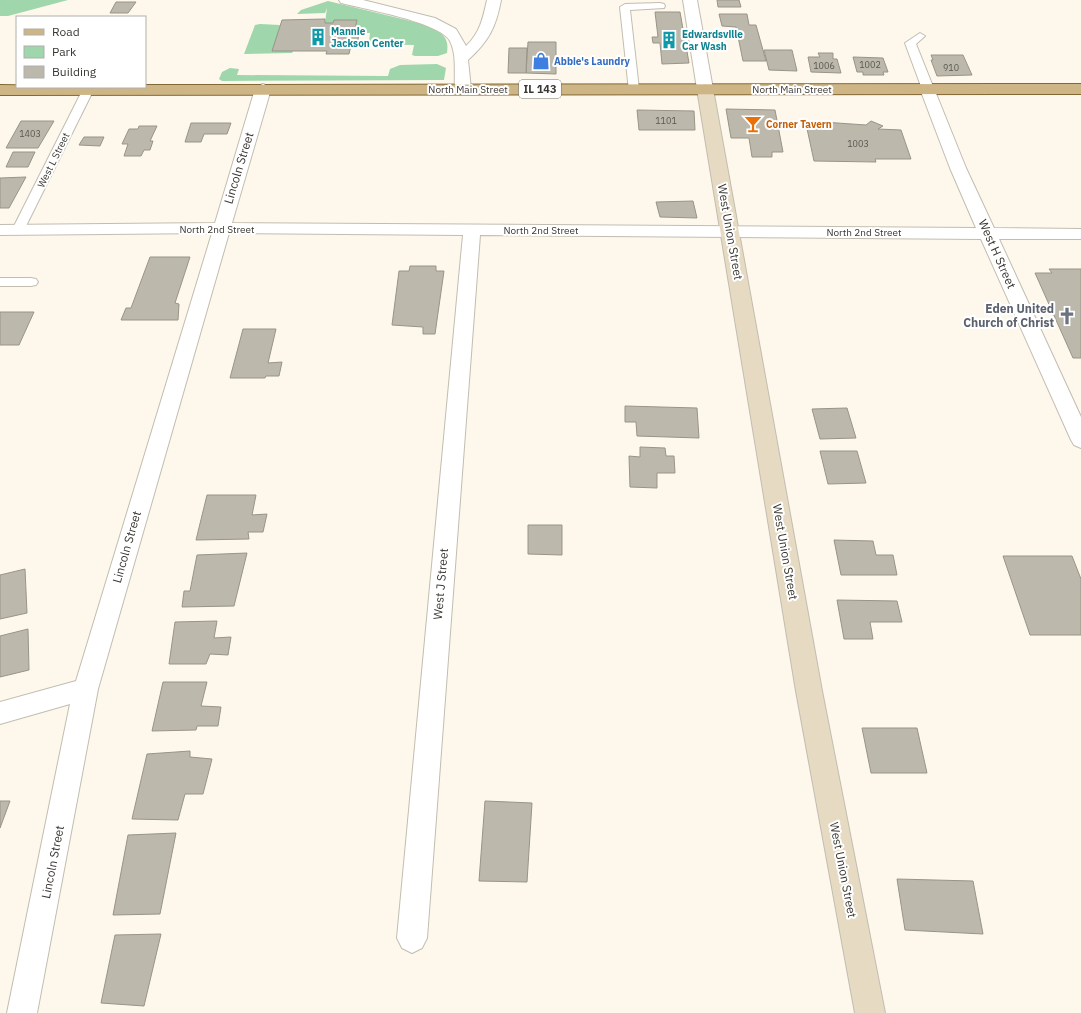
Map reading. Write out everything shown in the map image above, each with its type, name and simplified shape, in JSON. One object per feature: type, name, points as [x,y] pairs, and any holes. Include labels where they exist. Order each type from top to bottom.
[{"type":"main road","name":"North Main Street","points":[[0,90],[1081,88]]},
{"type":"street","points":[[346,0],[444,26],[452,32],[457,39],[463,89]]},
{"type":"street","points":[[460,60],[484,37],[490,26],[494,0]]},
{"type":"street","points":[[690,0],[705,89]]},
{"type":"street","name":"Lincoln Street","points":[[22,1013],[86,689],[263,89]]},
{"type":"street","name":"West Union Street","points":[[705,89],[809,691],[870,1013]]},
{"type":"street","name":"West H Street","points":[[928,89],[958,168],[1081,440]]},
{"type":"street","name":"North 2nd Street","points":[[0,230],[221,228],[730,230],[1081,234]]},
{"type":"street","name":"West J Street","points":[[412,938],[472,230]]},
{"type":"street","points":[[0,713],[86,689]]},
{"type":"lane","points":[[633,89],[624,7],[660,6]]},
{"type":"lane","points":[[920,36],[910,42],[928,89]]},
{"type":"lane","name":"West L Street","points":[[18,230],[88,90]]},
{"type":"lane","points":[[0,282],[31,282]]},
{"type":"green space","points":[[0,0],[68,0],[8,16],[0,16]]},
{"type":"green space","points":[[328,1],[427,25],[443,35],[447,42],[447,53],[438,56],[415,56],[412,55],[414,45],[372,44],[369,42],[370,33],[354,33],[356,20],[334,20],[333,23],[325,23],[327,8],[325,13],[297,14],[301,10]]},
{"type":"green space","points":[[255,25],[280,25],[273,51],[293,51],[292,53],[244,54]]},
{"type":"green space","points":[[437,64],[446,68],[444,80],[222,81],[219,79],[222,72],[230,68],[239,69],[237,75],[388,76],[390,69],[400,65]]},
{"type":"building","points":[[717,0],[739,0],[741,7],[718,7]]},
{"type":"building","points":[[116,2],[136,2],[128,13],[110,13]]},
{"type":"building","name":"Edwardsville Car Wash","points":[[655,12],[680,12],[689,63],[662,64],[660,43],[653,43],[652,37],[658,37]]},
{"type":"building","points":[[719,14],[747,14],[749,25],[756,25],[766,61],[743,61],[736,27],[722,26]]},
{"type":"building","name":"Mannie Jackson Center","points":[[325,19],[325,23],[333,23],[334,20],[357,20],[354,33],[359,33],[358,40],[352,41],[349,54],[326,54],[327,51],[272,51],[282,20]]},
{"type":"building","name":"Abbie's Laundry","points":[[528,42],[556,42],[556,74],[526,73]]},
{"type":"building","points":[[509,48],[527,48],[526,73],[508,73]]},
{"type":"building","points":[[764,50],[792,50],[797,71],[769,70]]},
{"type":"building","points":[[818,53],[833,53],[833,59],[837,59],[841,73],[811,72],[808,57],[820,57]]},
{"type":"building","points":[[931,55],[963,55],[972,75],[937,76],[931,60],[933,60]]},
{"type":"building","points":[[853,57],[883,58],[888,72],[883,72],[884,75],[863,75],[863,72],[857,72]]},
{"type":"building","name":"Corner Tavern","points":[[726,109],[775,110],[783,152],[772,152],[772,157],[752,157],[749,138],[731,138]]},
{"type":"building","points":[[637,110],[694,111],[695,130],[639,130]]},
{"type":"building","points":[[21,121],[54,121],[38,148],[6,148]]},
{"type":"building","points":[[871,121],[883,126],[878,129],[901,130],[911,159],[875,159],[876,162],[814,161],[806,124],[824,125],[823,122],[866,125]]},
{"type":"building","points":[[191,123],[231,123],[227,134],[204,134],[201,142],[185,142]]},
{"type":"building","points":[[139,126],[157,126],[150,141],[153,141],[150,150],[144,150],[141,156],[124,156],[128,144],[122,144],[129,129],[138,129]]},
{"type":"building","points":[[84,137],[104,137],[100,146],[79,145]]},
{"type":"building","points":[[13,152],[35,152],[28,167],[6,167]]},
{"type":"building","points":[[26,177],[9,208],[0,208],[0,178]]},
{"type":"building","points":[[693,201],[697,218],[660,217],[656,202]]},
{"type":"building","points":[[150,257],[190,257],[175,303],[179,304],[178,320],[121,320],[126,308],[131,308]]},
{"type":"building","points":[[410,266],[436,266],[436,271],[444,271],[435,334],[423,334],[423,327],[392,325],[399,271],[409,271]]},
{"type":"building","name":"Eden United Church of Christ","points":[[1049,269],[1081,269],[1081,358],[1073,358],[1035,273],[1052,273]]},
{"type":"building","points":[[0,312],[34,312],[19,345],[0,345]]},
{"type":"building","points":[[243,329],[276,329],[268,363],[282,362],[279,376],[266,376],[265,378],[230,378]]},
{"type":"building","points":[[625,406],[697,408],[699,438],[637,436],[636,422],[625,422]]},
{"type":"building","points":[[847,408],[856,438],[820,439],[812,409]]},
{"type":"building","points":[[640,447],[665,448],[666,456],[674,456],[675,473],[657,473],[657,488],[630,487],[629,456],[640,457]]},
{"type":"building","points":[[820,451],[857,451],[866,483],[828,484]]},
{"type":"building","points":[[207,495],[256,495],[252,515],[267,514],[263,532],[248,532],[249,539],[196,540]]},
{"type":"building","points":[[528,525],[562,525],[562,555],[528,554]]},
{"type":"building","points":[[834,540],[873,541],[876,555],[893,555],[897,575],[841,575]]},
{"type":"building","points":[[247,553],[234,606],[182,607],[184,591],[190,591],[197,555]]},
{"type":"building","points":[[1003,556],[1072,556],[1081,579],[1081,635],[1030,635]]},
{"type":"building","points":[[25,569],[27,613],[0,619],[0,575]]},
{"type":"building","points":[[837,600],[897,601],[902,622],[870,622],[873,639],[844,639]]},
{"type":"building","points":[[217,621],[214,638],[231,637],[228,655],[210,654],[206,664],[169,664],[175,622]]},
{"type":"building","points":[[28,629],[29,670],[0,677],[0,636]]},
{"type":"building","points":[[163,682],[207,682],[201,706],[221,707],[218,726],[197,726],[196,730],[152,731]]},
{"type":"building","points":[[862,728],[917,728],[927,773],[871,773]]},
{"type":"building","points":[[190,751],[190,757],[212,759],[203,794],[185,794],[178,820],[132,819],[147,754]]},
{"type":"building","points":[[0,801],[10,801],[0,828]]},
{"type":"building","points":[[485,801],[532,803],[527,882],[479,881]]},
{"type":"building","points":[[176,833],[160,914],[113,915],[128,835]]},
{"type":"building","points":[[897,879],[973,881],[983,934],[905,930]]},
{"type":"building","points":[[161,934],[144,1006],[101,1003],[115,935]]},
{"type":"place","name":"Mannie Jackson Center","points":[[318,37]]},
{"type":"place","name":"Edwardsville Car Wash","points":[[669,40]]},
{"type":"place","name":"Abbie's Laundry","points":[[541,61]]},
{"type":"place","name":"Corner Tavern","points":[[753,124]]},
{"type":"place","name":"Eden United Church of Christ","points":[[1067,316]]}]
